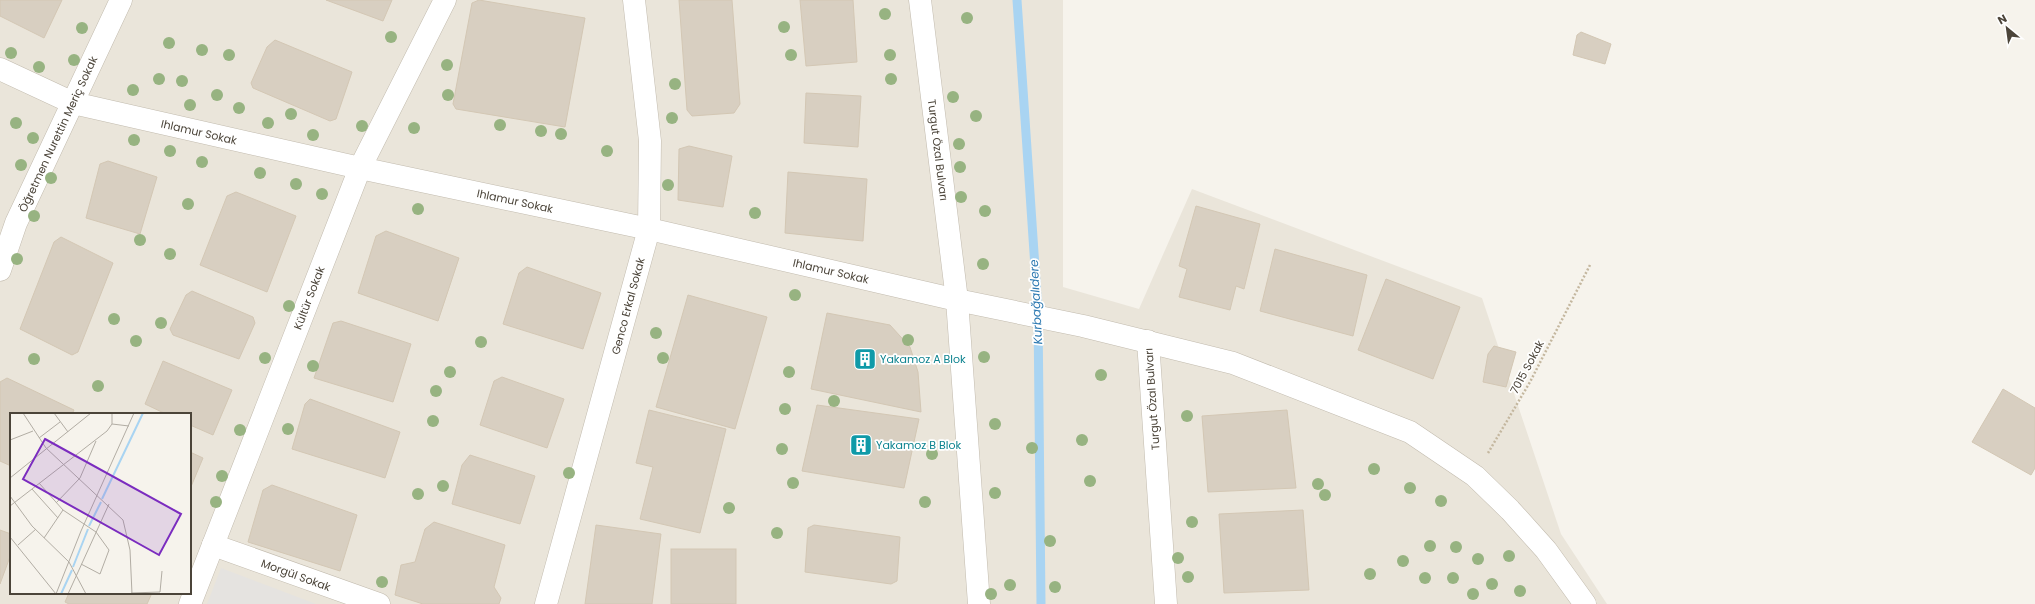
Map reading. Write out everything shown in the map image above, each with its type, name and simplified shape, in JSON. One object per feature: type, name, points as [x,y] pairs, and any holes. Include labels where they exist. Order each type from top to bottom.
[{"type":"street","name":"Öğretmen Nurettin Meriç Sokak","points":[[0,270],[16,223],[120,0]]},
{"type":"street","name":"Kültür Sokak","points":[[190,604],[360,168],[445,0]]},
{"type":"street","name":"Genco Erkal Sokak","points":[[546,604],[649,229],[650,141],[634,0]]},
{"type":"street","name":"Turgut Özal Bulvarı","points":[[920,0],[957,300],[979,604]]},
{"type":"street","name":"Ihlamur Sokak","points":[[0,69],[73,103],[360,168],[649,229],[957,300]]},
{"type":"street","name":"Turgut Özal Bulvarı","points":[[957,300],[1148,341],[1166,604]]},
{"type":"street","points":[[1148,341],[1233,363],[1410,432],[1475,476],[1510,510],[1546,550],[1585,604]]},
{"type":"street","name":"Morgül Sokak","points":[[213,545],[379,604]]},
{"type":"path","name":"7015 Sokak","points":[[1475,476],[1530,382],[1590,265]]},
{"type":"shaded area","points":[[0,0],[1063,0],[1063,287],[1139,309],[1192,189],[1482,298],[1561,534],[1607,604],[0,604]]},
{"type":"shaded area","points":[[221,568],[316,604],[207,604]]},
{"type":"building","points":[[0,0],[62,0],[44,38],[0,16]]},
{"type":"building","points":[[326,0],[392,0],[383,21]]},
{"type":"building","points":[[479,0],[585,18],[565,127],[456,109],[453,104],[472,3]]},
{"type":"building","points":[[679,0],[732,0],[740,104],[734,113],[692,116],[687,110]]},
{"type":"building","points":[[800,0],[853,0],[857,62],[806,66]]},
{"type":"building","points":[[1581,32],[1611,44],[1605,64],[1573,55],[1577,35]]},
{"type":"building","points":[[275,40],[352,72],[336,119],[330,121],[253,88],[251,83],[267,47]]},
{"type":"building","points":[[806,93],[861,96],[858,147],[804,143]]},
{"type":"building","points":[[689,146],[732,156],[723,207],[678,200],[679,149]]},
{"type":"building","points":[[108,161],[157,177],[140,234],[86,218],[100,164]]},
{"type":"building","points":[[788,172],[867,179],[863,241],[785,233]]},
{"type":"building","points":[[236,192],[296,216],[267,292],[200,265],[227,196]]},
{"type":"building","points":[[1196,206],[1260,224],[1244,289],[1236,286],[1230,310],[1179,297],[1187,269],[1179,266]]},
{"type":"building","points":[[386,231],[459,258],[438,321],[358,293],[376,236]]},
{"type":"building","points":[[61,237],[113,263],[78,352],[72,355],[20,329],[54,242]]},
{"type":"building","points":[[1275,249],[1367,275],[1353,336],[1260,311]]},
{"type":"building","points":[[527,267],[601,293],[583,349],[503,324],[519,273]]},
{"type":"building","points":[[1386,279],[1460,307],[1433,379],[1358,350]]},
{"type":"building","points":[[192,291],[253,317],[255,323],[239,359],[173,335],[170,329],[186,295]]},
{"type":"building","points":[[688,295],[767,317],[735,429],[656,407]]},
{"type":"building","name":"Yakamoz A Blok","points":[[827,313],[890,325],[910,347],[918,372],[921,412],[811,389]]},
{"type":"building","points":[[341,321],[411,344],[393,402],[314,378],[333,323]]},
{"type":"building","points":[[1494,346],[1516,352],[1506,387],[1483,382],[1488,354]]},
{"type":"building","points":[[163,361],[232,390],[213,435],[191,425],[191,413],[164,413],[145,404]]},
{"type":"building","points":[[502,377],[564,399],[547,448],[480,425],[494,381]]},
{"type":"building","points":[[7,378],[74,410],[72,413],[10,413],[10,466],[0,461],[0,382]]},
{"type":"building","points":[[2003,389],[2035,408],[2035,468],[2031,475],[1972,442]]},
{"type":"building","points":[[310,399],[400,432],[385,478],[292,449],[305,404]]},
{"type":"building","name":"Yakamoz B Blok","points":[[817,405],[919,419],[904,488],[802,471]]},
{"type":"building","points":[[649,410],[726,429],[700,533],[640,519],[653,467],[636,463]]},
{"type":"building","points":[[1287,410],[1296,488],[1208,492],[1202,416]]},
{"type":"building","points":[[191,452],[203,458],[191,487]]},
{"type":"building","points":[[470,455],[535,476],[520,524],[452,504],[462,465]]},
{"type":"building","points":[[272,485],[357,515],[340,571],[248,542],[263,490]]},
{"type":"building","points":[[1303,510],[1309,590],[1224,593],[1219,514]]},
{"type":"building","points":[[434,522],[505,545],[494,587],[501,598],[499,604],[423,604],[395,595],[401,565],[415,562],[425,529]]},
{"type":"building","points":[[596,525],[661,534],[652,604],[585,604]]},
{"type":"building","points":[[814,525],[900,537],[897,581],[891,584],[805,572],[808,528]]},
{"type":"building","points":[[0,530],[10,534],[10,557],[0,584]]},
{"type":"building","points":[[671,549],[736,549],[736,604],[671,604]]},
{"type":"building","points":[[69,594],[152,594],[147,604],[69,604],[65,602]]},
{"type":"waterway","name":"Kurbağalıdere","points":[[1017,0],[1038,312],[1041,604]]},
{"type":"place","name":"Yakamoz A Blok","points":[[865,359]]},
{"type":"place","name":"Yakamoz B Blok","points":[[861,445]]}]
